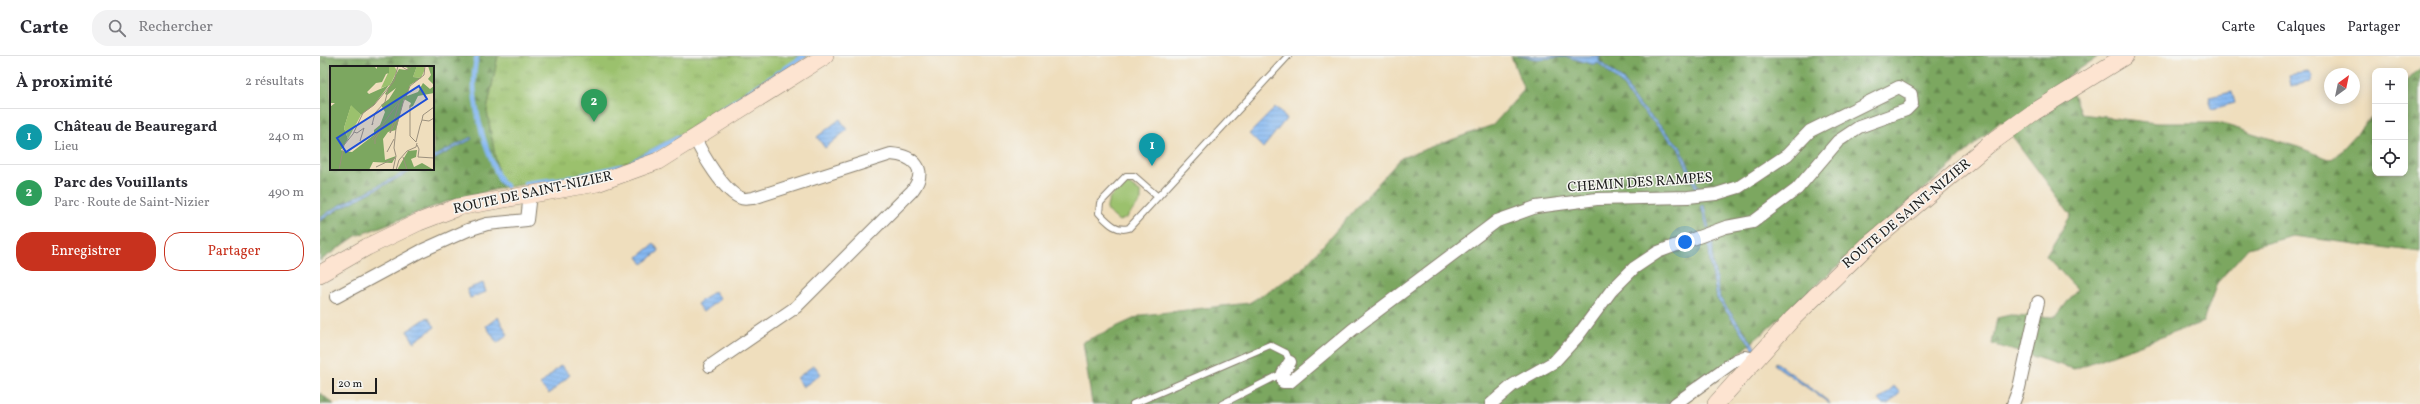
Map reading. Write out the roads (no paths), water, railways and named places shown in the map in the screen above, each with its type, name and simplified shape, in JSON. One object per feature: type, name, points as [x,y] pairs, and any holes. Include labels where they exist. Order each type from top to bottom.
[{"type":"main road","name":"ROUTE DE SAINT-NIZIER","points":[[320,274],[367,247],[419,222],[458,207],[597,183],[658,161],[824,56]]},
{"type":"main road","name":"ROUTE DE SAINT-NIZIER","points":[[1716,404],[1834,276],[1947,179],[2034,112],[2125,56]]},
{"type":"street","name":"CHEMIN DES RAMPES","points":[[1283,374],[1283,382],[1290,382],[1352,330],[1497,221],[1536,207],[1597,199],[1688,197],[1722,192],[1740,187],[1787,155],[1810,131],[1838,115],[1855,109],[1899,86],[1911,94],[1912,104],[1906,110],[1859,126],[1838,141],[1797,190],[1753,222],[1726,227],[1658,252],[1634,268],[1611,291],[1577,338],[1554,362],[1513,385],[1491,404]]},
{"type":"street","points":[[695,138],[709,164],[732,193],[742,199],[753,198],[891,154],[906,155],[915,162],[920,172],[919,182],[912,191],[796,307],[710,366]]},
{"type":"street","points":[[336,297],[421,251],[468,230],[487,224],[527,220],[530,194]]},
{"type":"street","points":[[2013,404],[2019,388],[2038,302]]},
{"type":"street","points":[[1675,404],[1736,360],[1744,357],[1757,359]]},
{"type":"street","points":[[1283,374],[1290,362]]},
{"type":"lane","points":[[1158,197],[1134,176],[1126,176],[1100,203],[1099,214],[1116,228],[1123,230],[1130,228],[1288,56]]},
{"type":"lane","points":[[1136,403],[1270,345],[1286,353],[1290,362]]},
{"type":"lane","points":[[1222,404],[1283,374]]},
{"type":"water","points":[[1517,56],[1600,56],[1599,61],[1626,83],[1632,97],[1680,146],[1702,196],[1699,196],[1678,148],[1630,98],[1623,86],[1598,63],[1595,65],[1567,57],[1538,59]]},
{"type":"water","points":[[2308,72],[2312,76],[2310,82],[2291,86],[2289,75]]},
{"type":"water","points":[[2232,92],[2235,103],[2212,109],[2209,97]]},
{"type":"water","points":[[1275,108],[1281,111],[1286,119],[1263,148],[1249,134]]},
{"type":"water","points":[[840,119],[847,130],[825,148],[817,137]]},
{"type":"water","points":[[471,137],[472,139],[434,159],[434,156]]},
{"type":"water","points":[[409,170],[413,170],[335,211],[320,221],[320,218],[333,209]]},
{"type":"water","points":[[1704,205],[1709,228],[1707,228],[1701,206]]},
{"type":"water","points":[[1713,236],[1713,263],[1720,298],[1757,349],[1755,351],[1717,299],[1710,262],[1708,238]]},
{"type":"water","points":[[654,244],[659,251],[643,264],[638,257]]},
{"type":"water","points":[[483,283],[486,292],[470,298],[467,289]]},
{"type":"water","points":[[714,291],[720,299],[703,312],[697,304]]},
{"type":"water","points":[[428,317],[435,327],[414,342],[407,331]]},
{"type":"water","points":[[498,317],[508,335],[497,343],[486,326]]},
{"type":"water","points":[[1776,362],[1828,401],[1830,404],[1775,365]]},
{"type":"water","points":[[561,365],[570,375],[549,394],[540,385]]},
{"type":"water","points":[[814,365],[821,374],[803,387],[797,378]]},
{"type":"water","points":[[1894,386],[1900,393],[1888,404],[1883,404],[1879,400]]},
{"type":"waterway","points":[[477,56],[474,71],[474,87],[479,120],[483,137],[495,168],[501,182],[507,186]]},
{"type":"waterway","points":[[699,124],[804,56]]},
{"type":"waterway","points":[[632,162],[679,137]]},
{"type":"waterway","points":[[525,183],[575,177],[621,166]]},
{"type":"place","name":"Parc des Vouillants","points":[[594,122]]},
{"type":"place","name":"Château de Beauregard","points":[[1152,166]]}]
